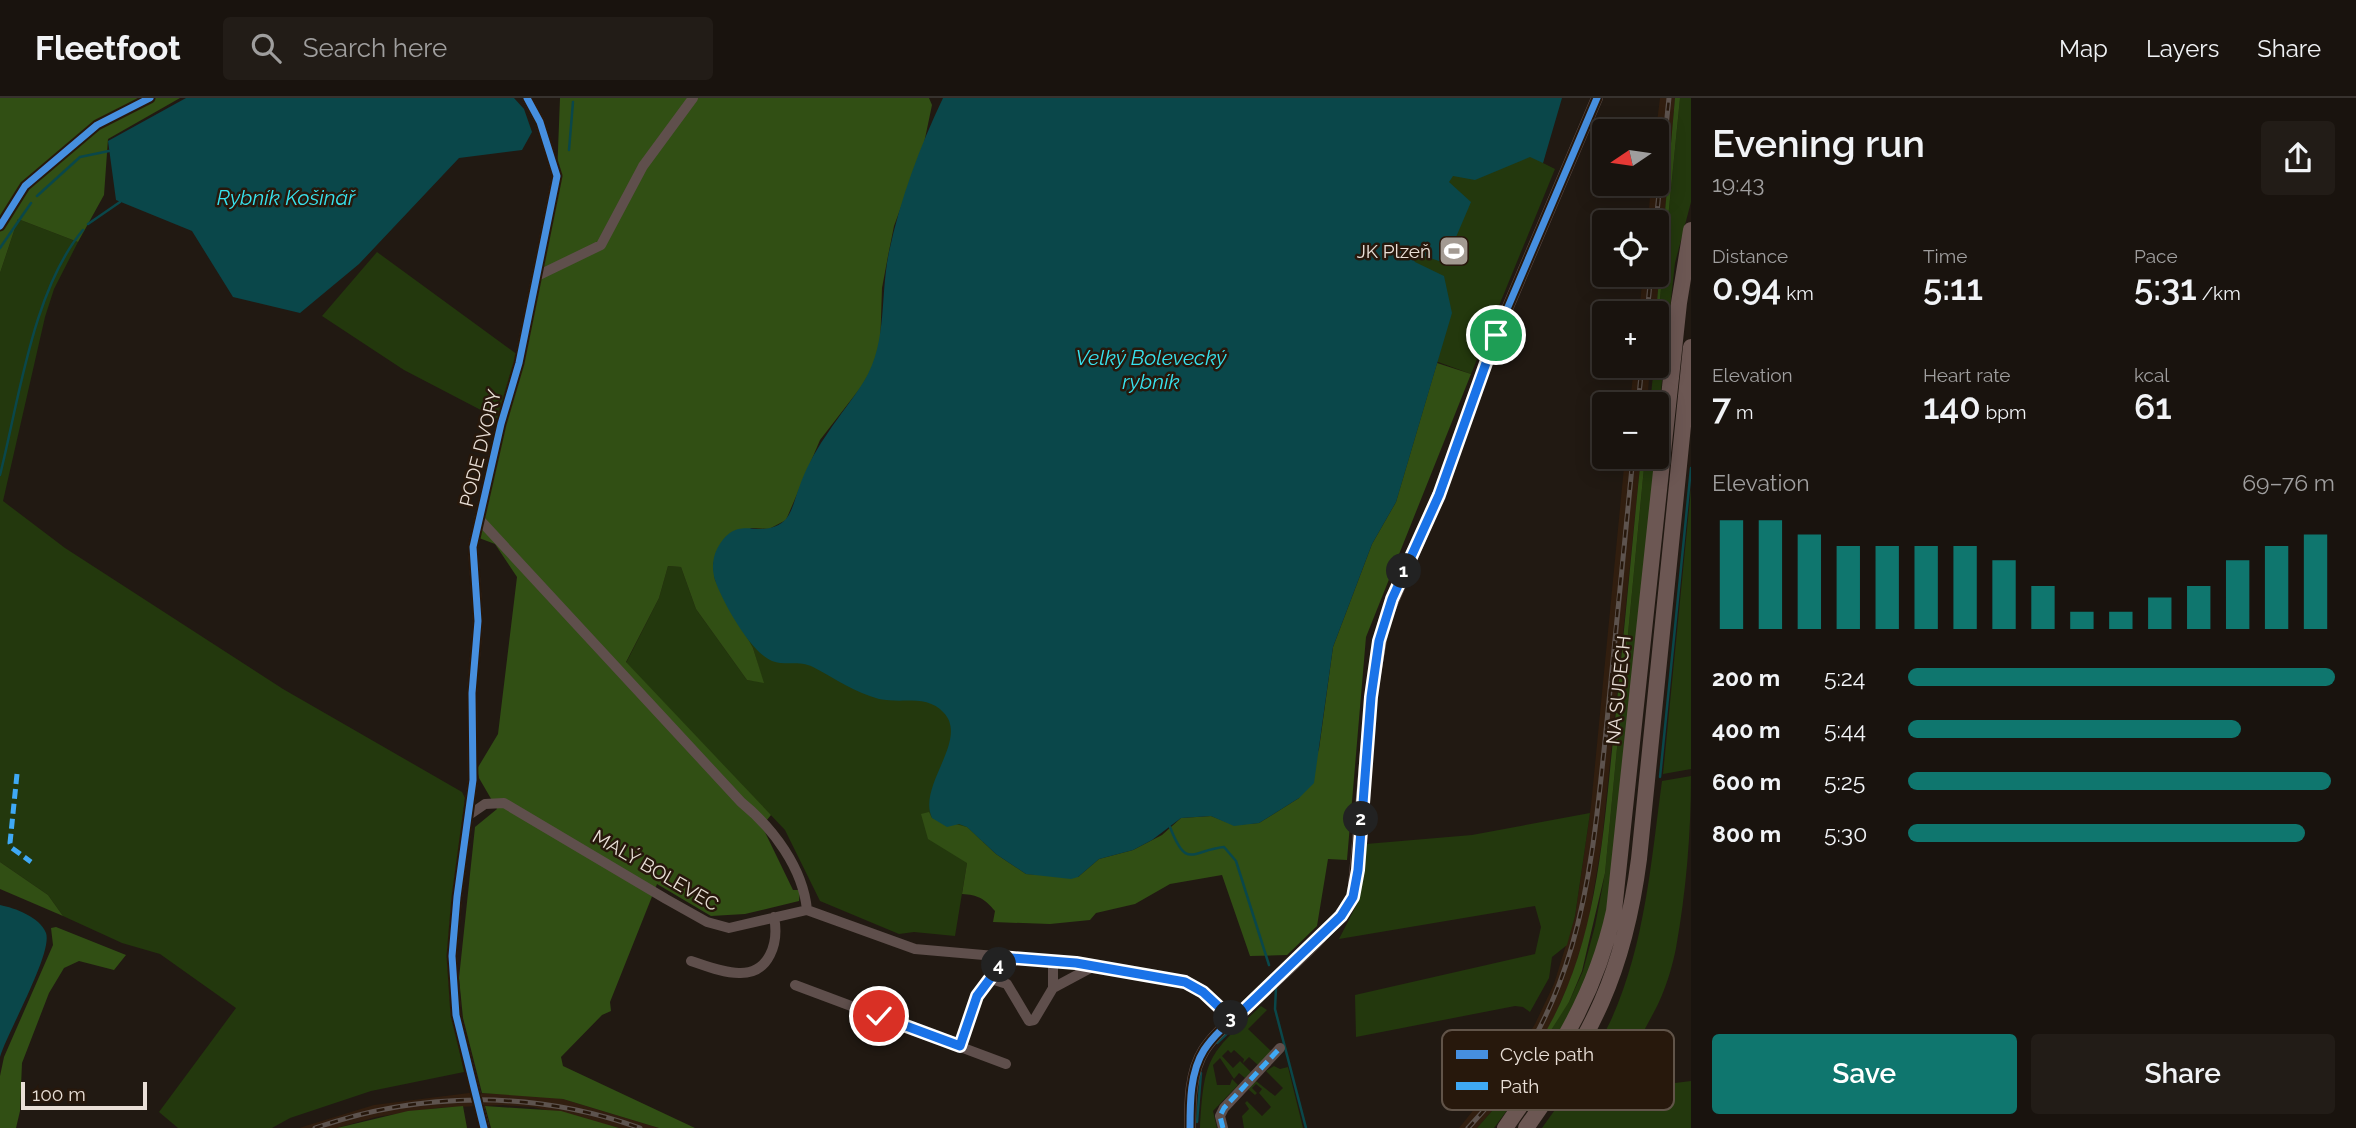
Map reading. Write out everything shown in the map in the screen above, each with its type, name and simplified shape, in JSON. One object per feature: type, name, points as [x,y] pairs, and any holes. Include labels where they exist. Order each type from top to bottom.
[{"type":"main road","name":"NA SUDECH","points":[[1571,1030],[1597,973],[1614,911],[1678,310],[1691,230]]},
{"type":"main road","name":"NA SUDECH","points":[[1590,1030],[1610,987],[1627,935],[1639,859],[1691,347]]},
{"type":"main road","name":"NA SUDECH","points":[[1505,1128],[1518,1110]]},
{"type":"main road","name":"NA SUDECH","points":[[1526,1128],[1538,1110]]},
{"type":"street","name":"PODE DVORY","points":[[484,1127],[456,1015],[453,957],[457,897],[473,780],[472,694],[478,643],[474,547],[537,276],[557,176],[540,122],[527,98]]},
{"type":"street","points":[[537,276],[601,246],[643,166],[693,98]]},
{"type":"street","points":[[1190,1128],[1192,1090],[1198,1062],[1220,1031],[1312,946],[1353,897],[1371,697],[1384,622],[1439,495],[1496,335],[1597,98]]},
{"type":"street","points":[[479,519],[741,802],[767,824],[805,893],[807,910],[915,949],[1094,966],[1185,982],[1203,992],[1233,1020]]},
{"type":"street","name":"MALÝ BOLEVEC","points":[[469,815],[485,804],[504,803],[666,899],[717,925],[729,928],[807,910]]},
{"type":"street","points":[[691,961],[738,973],[757,967],[773,952],[777,943],[774,918]]},
{"type":"street","points":[[960,1046],[977,996],[991,979],[1000,957]]},
{"type":"street","points":[[991,979],[1004,981],[1029,1021],[1034,1020],[1053,993],[1053,961]]},
{"type":"street","points":[[1053,988],[1094,966]]},
{"type":"street","points":[[795,985],[1006,1064]]},
{"type":"street","points":[[1223,1128],[1220,1116],[1224,1108],[1280,1048]]},
{"type":"shaded area","points":[[1660,98],[1675,98],[1670,155],[1670,119],[1657,119]]},
{"type":"shaded area","points":[[1650,196],[1666,196],[1665,210],[1649,210]]},
{"type":"shaded area","points":[[1642,287],[1658,287],[1657,301],[1640,301]]},
{"type":"shaded area","points":[[1633,378],[1649,378],[1648,392],[1631,392]]},
{"type":"shaded area","points":[[1624,469],[1640,469],[1602,841],[1588,925],[1571,979],[1551,1024],[1547,1030],[1531,1030],[1554,984],[1575,916],[1591,806]]},
{"type":"shaded area","points":[[469,1093],[534,1094],[563,1099],[659,1128],[619,1128],[533,1107],[502,1105],[437,1108],[376,1117],[337,1128],[299,1128],[374,1105]]},
{"type":"shaded area","points":[[1474,1110],[1493,1110],[1477,1128],[1459,1128]]},
{"type":"green space","points":[[0,98],[180,98],[108,139],[104,195],[78,242],[18,219],[0,273]]},
{"type":"green space","points":[[560,98],[929,98],[932,105],[923,148],[894,226],[882,288],[880,349],[876,362],[861,387],[820,440],[786,520],[769,529],[751,528],[713,563],[715,580],[753,648],[764,683],[747,680],[696,609],[681,567],[668,566],[659,598],[626,662],[771,815],[762,826],[793,890],[800,890],[799,901],[745,914],[711,916],[657,884],[610,1002],[611,1011],[602,1015],[561,1057],[563,1066],[695,1128],[659,1128],[563,1099],[482,1093],[463,1018],[459,978],[475,827],[497,809],[479,778],[477,769],[498,734],[517,577],[495,544],[479,538],[557,176]]},
{"type":"green space","points":[[1675,98],[1680,98],[1669,210],[1665,210],[1666,196],[1670,196],[1670,155]]},
{"type":"green space","points":[[1680,98],[1691,98],[1691,202],[1675,263],[1669,318],[1669,301],[1660,301],[1661,287],[1669,287],[1669,210]]},
{"type":"green space","name":"JK Plzeň","points":[[1434,121],[1550,133],[1543,163],[1555,169],[1471,374],[1356,332]]},
{"type":"green space","points":[[18,219],[78,242],[54,289],[45,317],[3,501],[65,548],[283,689],[462,792],[465,798],[453,893],[452,1016],[464,1072],[371,1091],[290,1118],[272,1128],[178,1128],[159,1112],[236,1008],[160,954],[122,943],[63,916],[48,895],[0,862],[0,273]]},
{"type":"green space","points":[[377,252],[518,355],[500,420],[404,370],[322,316]]},
{"type":"green space","points":[[1658,287],[1661,287],[1660,301],[1657,301]]},
{"type":"green space","points":[[1437,363],[1471,374],[1366,637],[1347,860],[1328,859],[1317,926],[1287,955],[1250,956],[1222,875],[1170,884],[1135,904],[1096,913],[1090,920],[1050,924],[993,922],[995,911],[987,903],[977,896],[962,894],[967,863],[928,839],[921,814],[929,812],[932,818],[967,827],[996,854],[1026,874],[1078,877],[1099,859],[1133,850],[1162,835],[1181,818],[1211,816],[1234,825],[1259,823],[1299,798],[1319,749],[1333,647],[1372,544],[1396,502]]},
{"type":"green space","points":[[1433,376],[1396,502],[984,841],[967,863],[955,936],[914,932],[899,934],[820,901],[785,830],[626,663],[659,598],[668,566],[681,567],[696,609],[747,680],[763,682],[753,648],[748,641],[768,529]]},
{"type":"green space","points":[[1653,378],[1662,378],[1661,392],[1651,392]]},
{"type":"green space","points":[[1640,469],[1644,469],[1605,873],[1582,971],[1569,1002],[1551,1030],[1546,1030],[1574,968],[1586,928],[1602,846]]},
{"type":"green space","points":[[1644,469],[1655,469],[1609,901],[1586,981],[1573,1012],[1563,1030],[1550,1030],[1569,1002],[1583,971],[1605,873]]},
{"type":"green space","points":[[1691,489],[1691,769],[1663,774]]},
{"type":"green space","points":[[1691,776],[1687,862],[1675,954],[1664,990],[1644,1030],[1606,1030],[1623,992],[1639,933],[1662,781]]},
{"type":"green space","points":[[1590,813],[1575,916],[1567,945],[1552,957],[1549,978],[1530,1012],[1515,1006],[1356,1037],[1355,995],[1535,954],[1541,927],[1535,906],[1339,939],[1357,904],[1364,876],[1366,844],[1472,835]]},
{"type":"green space","points":[[0,862],[48,895],[63,916],[0,889]]},
{"type":"green space","points":[[56,927],[126,955],[114,970],[79,961],[64,968],[49,993],[22,1063],[20,1111],[16,1128],[0,1128],[0,1076],[4,1057],[53,945],[51,928]]},
{"type":"green space","points":[[1261,1006],[1267,1010],[1248,1029],[1271,1051],[1258,1065],[1249,1057],[1243,1063],[1244,1059],[1234,1050],[1231,1053],[1228,1050],[1222,1056],[1233,1068],[1240,1061],[1251,1072],[1245,1078],[1239,1073],[1234,1079],[1220,1058],[1213,1065],[1217,1085],[1230,1085],[1232,1079],[1238,1085],[1213,1111],[1217,1128],[1200,1128],[1204,1085],[1212,1058],[1230,1035]]},
{"type":"green space","points":[[1274,1066],[1280,1069],[1288,1067],[1303,1128],[1244,1128],[1242,1116],[1249,1109],[1245,1103],[1247,1101],[1262,1116],[1271,1107],[1259,1093],[1262,1089],[1256,1084],[1252,1088],[1257,1093],[1255,1095],[1248,1089],[1256,1081],[1275,1096],[1283,1088],[1266,1071]]},
{"type":"green space","points":[[1691,1081],[1691,1128],[1542,1128],[1555,1110],[1674,1110],[1674,1083]]},
{"type":"green space","points":[[463,1106],[467,1128],[337,1128],[408,1111]]},
{"type":"green space","points":[[485,1106],[561,1111],[619,1128],[491,1128]]},
{"type":"green space","points":[[1493,1110],[1507,1110],[1494,1128],[1477,1128]]},
{"type":"water","name":"Rybník Košinář","points":[[186,98],[514,98],[524,109],[532,132],[522,150],[459,158],[359,264],[300,313],[233,297],[192,231],[116,200],[108,141]]},
{"type":"water","name":"Velký Bolevecký rybník","points":[[943,98],[1562,98],[1543,163],[1530,157],[1475,180],[1453,176],[1449,182],[1471,202],[1445,263],[1418,254],[1411,256],[1415,262],[1444,276],[1452,313],[1396,502],[1372,544],[1333,647],[1314,783],[1299,798],[1259,823],[1234,826],[1211,816],[1181,818],[1152,840],[1133,850],[1099,859],[1078,877],[1071,879],[1026,874],[996,854],[967,827],[959,824],[947,827],[932,818],[929,805],[931,792],[951,736],[950,724],[944,713],[937,707],[922,702],[870,696],[808,665],[772,661],[755,648],[731,613],[713,572],[717,549],[733,531],[775,527],[787,518],[804,474],[868,373],[879,340],[886,270],[899,213],[926,135]]},
{"type":"water","points":[[0,905],[20,911],[38,922],[46,933],[46,943],[36,975],[0,1057]]},
{"type":"waterway","points":[[569,150],[573,102]]},
{"type":"waterway","points":[[37,196],[80,157],[109,151]]},
{"type":"waterway","points":[[88,224],[120,202]]},
{"type":"waterway","points":[[0,248],[31,203]]},
{"type":"waterway","points":[[0,475],[21,380],[40,314],[66,254],[83,230]]},
{"type":"waterway","points":[[1660,777],[1691,468]]},
{"type":"waterway","points":[[1170,827],[1176,841],[1186,853],[1191,855],[1224,847],[1236,861],[1269,965]]},
{"type":"waterway","points":[[1276,988],[1275,1009],[1306,1128]]},
{"type":"waterway","points":[[1217,1043],[1237,1024]]},
{"type":"waterway","points":[[1197,1122],[1201,1073]]},
{"type":"railway","points":[[1657,210],[1669,98]]},
{"type":"railway","points":[[1648,301],[1650,287]]},
{"type":"railway","points":[[1639,392],[1641,378]]},
{"type":"railway","points":[[1539,1030],[1558,987],[1574,938],[1595,833],[1632,469]]},
{"type":"railway","points":[[315,1128],[396,1107],[478,1100],[559,1107],[640,1128]]},
{"type":"railway","points":[[1468,1128],[1483,1110]]},
{"type":"marked path","points":[[17,774],[10,843],[12,848],[31,862]]},
{"type":"marked path","points":[[1223,1128],[1220,1116],[1224,1108],[1280,1048]]},
{"type":"cycle path","points":[[0,226],[25,186],[97,125],[150,98]]},
{"type":"cycle path","points":[[484,1128],[456,1015],[452,956],[473,780],[472,693],[478,621],[473,547],[501,424],[519,363],[557,176],[540,122],[527,98]]},
{"type":"cycle path","points":[[1190,1128],[1193,1078],[1204,1050],[1213,1038],[1317,942],[1353,897],[1371,697],[1384,622],[1439,495],[1496,335],[1597,98]]},
{"type":"place","name":"JK Plzeň","points":[[1454,251]]},
{"type":"route","points":[[879,1016],[960,1046],[977,996],[991,979],[1000,957],[1076,963],[1185,982],[1203,992],[1233,1020],[1341,916],[1353,897],[1358,870],[1371,697],[1384,622],[1439,495],[1496,335]]}]
